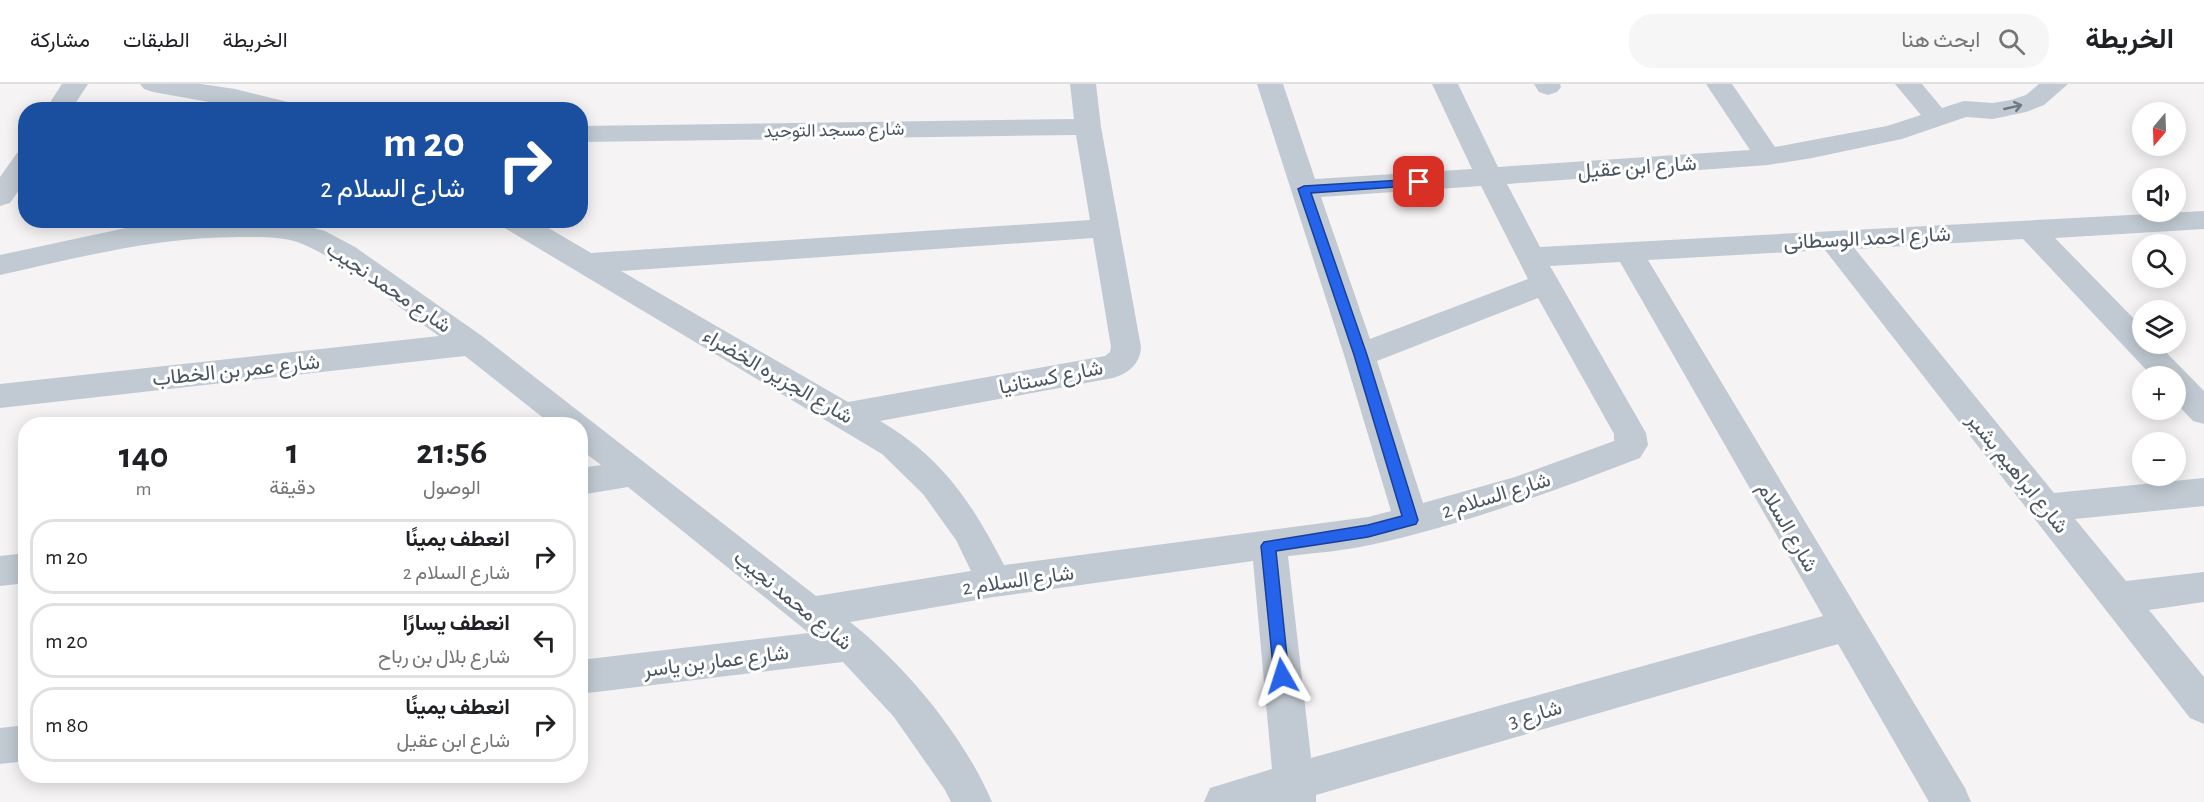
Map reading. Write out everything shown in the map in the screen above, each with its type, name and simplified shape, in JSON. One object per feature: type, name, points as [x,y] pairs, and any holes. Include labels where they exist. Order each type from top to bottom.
[{"type":"street","points":[[63,102],[75,84]]},
{"type":"street","points":[[153,84],[255,102]]},
{"type":"street","name":"شارع كستانيا","points":[[845,415],[1113,366],[1122,361],[1126,354],[1126,347],[1088,127],[1083,84]]},
{"type":"street","points":[[1270,84],[1360,355],[1411,520]]},
{"type":"street","name":"شارع السلام 2","points":[[810,613],[994,582],[1368,531],[1457,509],[1623,452],[1631,445],[1630,433],[1489,178],[1445,84]]},
{"type":"street","points":[[1719,84],[1768,157]]},
{"type":"street","points":[[1908,84],[1937,118]]},
{"type":"street","points":[[1964,109],[1966,94],[1971,84]]},
{"type":"street","name":"شارع ابن عقيل","points":[[1304,189],[1768,157],[1854,142],[1964,109],[1993,111],[2017,107],[2035,100],[2055,84]]},
{"type":"street","name":"شارع مسجد التوحيد","points":[[588,134],[1088,127]]},
{"type":"street","points":[[0,197],[18,171]]},
{"type":"street","name":"شارع احمد الوسطانى","points":[[1360,355],[1538,270],[1628,251],[2204,220]]},
{"type":"street","name":"شارع محمد نجيب","points":[[0,265],[135,236],[202,228]]},
{"type":"street","name":"شارع محمد نجيب","points":[[291,228],[345,254],[471,344],[564,417]]},
{"type":"street","name":"شارع الجزيره الخضراء","points":[[527,228],[894,445],[935,484],[969,531],[994,582]]},
{"type":"street","points":[[587,263],[1105,228]]},
{"type":"street","points":[[2030,230],[2160,366]]},
{"type":"street","name":"شارع ابراهيم بشير","points":[[1832,240],[2204,706]]},
{"type":"street","name":"شارع السلام","points":[[1628,251],[1845,626],[1951,802]]},
{"type":"street","name":"شارع عمر بن الخطاب","points":[[0,396],[471,344]]},
{"type":"street","points":[[2186,393],[2204,412]]},
{"type":"street","name":"شارع محمد نجيب","points":[[588,436],[852,645],[908,705],[959,776],[972,802]]},
{"type":"street","points":[[588,481],[635,473]]},
{"type":"street","points":[[2046,508],[2204,492]]},
{"type":"street","points":[[1269,546],[1294,792]]},
{"type":"street","points":[[0,572],[18,569]]},
{"type":"street","points":[[2118,598],[2204,587]]},
{"type":"street","name":"شارع 3","points":[[1224,802],[1294,792],[1845,626]]},
{"type":"street","name":"شارع عمار بن ياسر","points":[[588,676],[852,645]]},
{"type":"street","points":[[0,746],[18,744]]},
{"type":"route","points":[[1282,676],[1269,546],[1368,531],[1411,520],[1360,355],[1304,189],[1419,182]]}]
